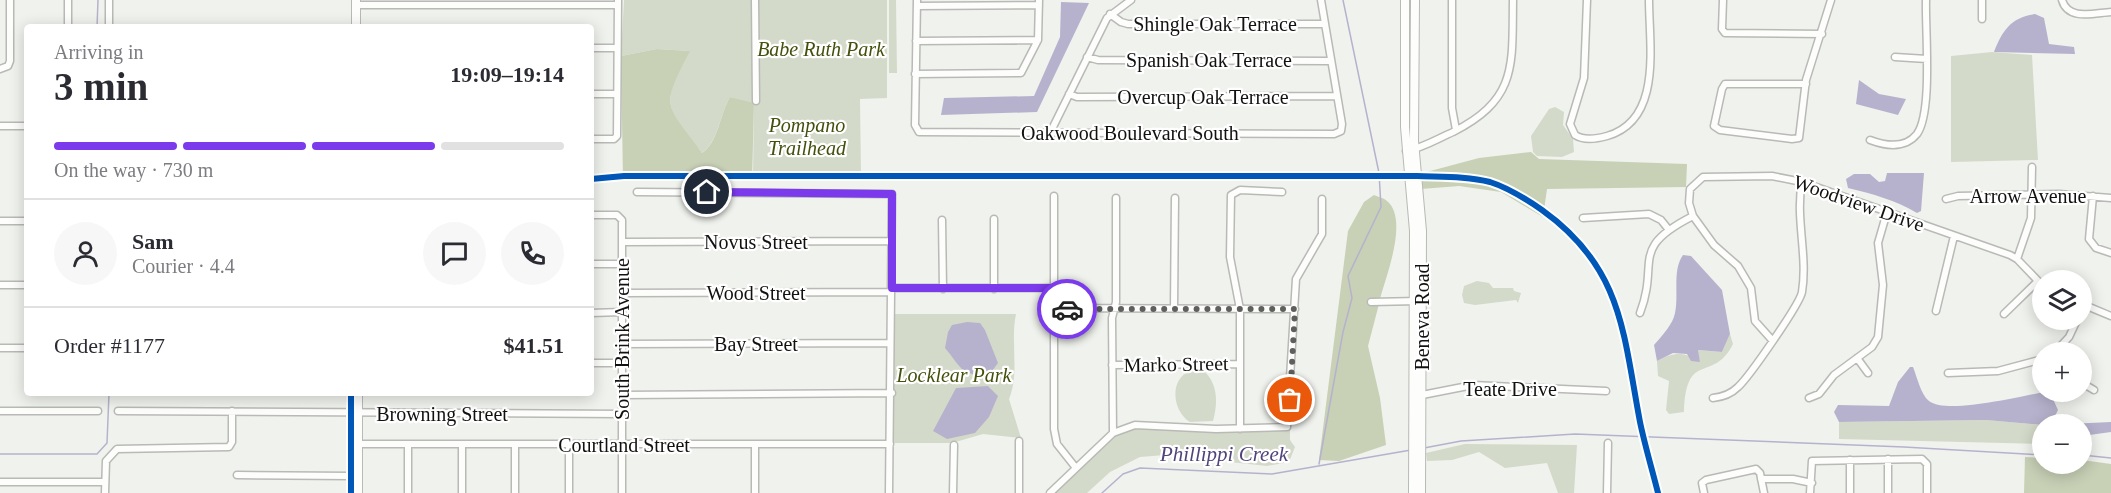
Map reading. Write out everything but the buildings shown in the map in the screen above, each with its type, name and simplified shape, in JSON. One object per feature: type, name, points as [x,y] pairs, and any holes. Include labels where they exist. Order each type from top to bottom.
[{"type":"main road","points":[[1405,0],[1410,146]]},
{"type":"main road","points":[[1410,146],[1415,0]]},
{"type":"main road","points":[[356,2],[356,24]]},
{"type":"main road","name":"Beneva Road","points":[[1410,146],[1418,301],[1418,428],[1417,465],[1413,493]]},
{"type":"main road","points":[[352,396],[358,444],[358,493]]},
{"type":"main road","points":[[351,493],[358,396]]},
{"type":"main road","name":"Beneva Road","points":[[1417,465],[1421,493]]},
{"type":"street","points":[[0,69],[8,66],[10,61],[10,0]]},
{"type":"street","points":[[68,0],[68,24]]},
{"type":"street","points":[[109,0],[109,24]]},
{"type":"street","points":[[755,0],[756,100]]},
{"type":"street","points":[[1053,133],[1053,127],[1110,14],[1131,0]]},
{"type":"street","points":[[1321,0],[1323,24],[1337,96]]},
{"type":"street","points":[[1452,0],[1452,108],[1456,130]]},
{"type":"street","points":[[1410,146],[1456,130],[1488,110],[1505,86],[1512,58],[1513,0]]},
{"type":"street","points":[[1587,0],[1584,78],[1570,124],[1573,132],[1584,139],[1608,135],[1628,125],[1639,112],[1648,88],[1649,0]]},
{"type":"street","points":[[1723,0],[1722,29],[1727,34],[1822,34]]},
{"type":"street","points":[[1806,84],[1724,85],[1714,123],[1720,130],[1799,138],[1806,84],[1831,0]]},
{"type":"street","points":[[1870,140],[1883,145],[1899,145],[1918,133],[1923,119],[1927,59],[1926,0]]},
{"type":"street","points":[[1982,0],[1982,19]]},
{"type":"street","points":[[2062,0],[2066,9],[2072,13],[2111,12]]},
{"type":"street","points":[[356,2],[618,2],[617,134],[615,138],[594,139]]},
{"type":"street","points":[[917,3],[1039,3],[1038,40],[1021,73],[915,74],[917,3]]},
{"type":"street","name":"Shingle Oak Terrace","points":[[1110,14],[1128,24],[1323,24]]},
{"type":"street","points":[[916,41],[1038,40]]},
{"type":"street","points":[[594,48],[617,48]]},
{"type":"street","name":"Spanish Oak Terrace","points":[[1088,57],[1098,60],[1330,61]]},
{"type":"street","points":[[1895,57],[1927,59]]},
{"type":"street","name":"Oakwood Boulevard South","points":[[915,74],[915,125],[918,131],[1334,134],[1341,130],[1342,124],[1337,96]]},
{"type":"street","points":[[594,94],[617,94]]},
{"type":"street","name":"Overcup Oak Terrace","points":[[1069,94],[1077,97],[1337,96]]},
{"type":"street","points":[[0,126],[24,126]]},
{"type":"street","points":[[2017,259],[2031,218],[2032,167]]},
{"type":"street","name":"Woodview Drive","points":[[1693,216],[1689,203],[1690,189],[1703,177],[1772,176],[1802,182],[2017,259],[2032,275]]},
{"type":"street","points":[[1713,398],[1725,396],[1738,387],[1797,305],[1802,294],[1803,267],[1799,197],[1802,182]]},
{"type":"street","points":[[1240,429],[1240,309],[1230,257],[1230,198],[1237,191],[1282,192]]},
{"type":"street","points":[[637,192],[892,194],[889,493]]},
{"type":"street","name":"Arrow Avenue","points":[[1946,200],[1958,196],[2033,194],[2111,198]]},
{"type":"street","points":[[1054,196],[1054,433],[1059,446],[1076,468]]},
{"type":"street","points":[[2093,196],[2089,239],[2096,248],[2111,253]]},
{"type":"street","points":[[1113,433],[1112,365],[1116,198]]},
{"type":"street","points":[[1174,309],[1175,198]]},
{"type":"street","points":[[1050,493],[1113,433],[1135,425],[1240,429],[1287,428],[1297,276],[1322,234],[1322,199]]},
{"type":"street","points":[[1809,398],[1819,394],[1834,375],[1872,347],[1881,329],[1883,285],[1878,243],[1887,212]]},
{"type":"street","points":[[1583,218],[1649,214],[1661,220],[1669,230]]},
{"type":"street","name":"South Brink Avenue","points":[[594,215],[618,215],[622,220],[622,493]]},
{"type":"street","points":[[1640,313],[1646,289],[1650,252],[1669,230],[1693,216],[1714,245],[1738,266],[1751,288],[1755,321],[1772,340]]},
{"type":"street","points":[[994,219],[994,289]]},
{"type":"street","points":[[942,220],[943,289]]},
{"type":"street","points":[[0,221],[24,221]]},
{"type":"street","points":[[1936,311],[1954,236]]},
{"type":"street","name":"Novus Street","points":[[622,242],[891,241]]},
{"type":"street","points":[[594,264],[622,264]]},
{"type":"street","points":[[0,285],[24,285]]},
{"type":"street","name":"Wood Street","points":[[622,293],[1054,288]]},
{"type":"street","points":[[2004,314],[2032,291]]},
{"type":"street","points":[[1371,302],[1418,301]]},
{"type":"street","points":[[1054,308],[1295,309]]},
{"type":"street","points":[[2092,309],[2111,316]]},
{"type":"street","points":[[594,313],[622,312]]},
{"type":"street","name":"Bay Street","points":[[622,344],[890,343]]},
{"type":"street","points":[[0,348],[24,348]]},
{"type":"street","points":[[1857,358],[1868,373]]},
{"type":"street","points":[[1948,374],[1998,371],[2032,362]]},
{"type":"street","points":[[594,363],[622,363]]},
{"type":"street","name":"Marko Street","points":[[1112,365],[1240,364]]},
{"type":"street","name":"Teate Drive","points":[[1418,396],[1473,385],[1606,391]]},
{"type":"street","points":[[622,395],[891,393]]},
{"type":"street","points":[[0,411],[98,411]]},
{"type":"street","name":"Browning Street","points":[[118,411],[622,414]]},
{"type":"street","points":[[105,493],[108,458],[117,449],[230,446],[232,411]]},
{"type":"street","points":[[1019,441],[1020,493]]},
{"type":"street","points":[[1607,493],[1608,443]]},
{"type":"street","name":"Courtland Street","points":[[358,444],[890,444]]},
{"type":"street","points":[[408,445],[408,493]]},
{"type":"street","points":[[462,445],[462,493]]},
{"type":"street","points":[[515,445],[515,493]]},
{"type":"street","points":[[569,445],[569,493]]},
{"type":"street","points":[[755,445],[755,493]]},
{"type":"street","points":[[953,493],[954,445]]},
{"type":"street","points":[[1888,459],[1888,493]]},
{"type":"street","points":[[1810,493],[1812,460],[1888,459],[1926,461],[1927,493]]},
{"type":"street","points":[[1850,460],[1850,493]]},
{"type":"street","points":[[1704,493],[1702,483],[1706,480],[1756,469],[1760,472],[1764,493]]},
{"type":"street","points":[[237,475],[351,476]]},
{"type":"street","points":[[1761,479],[1793,478],[1812,483]]},
{"type":"street","points":[[0,482],[105,482]]},
{"type":"green space","points":[[624,0],[752,0],[753,102],[755,0],[887,0],[887,98],[860,99],[861,175],[753,175],[754,104],[730,97],[712,142],[702,153],[678,124],[671,104],[675,78],[689,51],[657,49],[621,56]]},
{"type":"green space","points":[[889,0],[896,0],[897,73],[889,73]]},
{"type":"green space","points":[[657,49],[690,51],[674,85],[671,105],[674,114],[702,153],[712,142],[730,97],[754,103],[752,181],[623,181],[621,56]]},
{"type":"green space","points":[[1992,52],[2032,55],[2038,160],[1951,162],[1951,56]]},
{"type":"green space","points":[[1555,107],[1564,112],[1563,125],[1573,139],[1574,152],[1562,157],[1537,156],[1533,152],[1531,136],[1549,109]]},
{"type":"green space","points":[[1531,152],[1539,159],[1687,164],[1686,187],[1547,189],[1543,217],[1501,192],[1459,186],[1421,189],[1419,174],[1479,158]]},
{"type":"green space","points":[[1374,195],[1387,201],[1393,209],[1396,221],[1391,263],[1380,299],[1369,300],[1369,305],[1379,304],[1368,346],[1380,398],[1386,445],[1339,461],[1319,460],[1348,231],[1364,202]]},
{"type":"green space","points":[[1477,281],[1489,283],[1493,288],[1513,288],[1514,291],[1521,293],[1518,303],[1516,300],[1475,305],[1464,303],[1462,295],[1464,286]]},
{"type":"green space","name":"Locklear Park","points":[[893,314],[1016,314],[1014,379],[1009,399],[1021,438],[983,434],[952,443],[892,443]]},
{"type":"green space","points":[[1730,334],[1733,344],[1725,356],[1717,363],[1695,373],[1690,380],[1684,412],[1669,414],[1666,410],[1669,381],[1658,376],[1657,361],[1669,356],[1684,354],[1700,362],[1697,350],[1722,352]]},
{"type":"green space","points":[[1190,371],[1204,371],[1212,382],[1216,394],[1213,421],[1190,422],[1179,411],[1175,395],[1176,388],[1183,375]]},
{"type":"green space","points":[[1986,420],[2032,424],[2032,444],[1839,439],[1839,422]]},
{"type":"green space","points":[[1128,427],[1286,431],[1290,429],[1290,440],[1295,447],[1289,462],[1267,466],[1165,455],[1140,457],[1110,472],[1087,493],[1053,493],[1112,436]]},
{"type":"green space","points":[[1465,444],[1577,445],[1574,493],[1558,493],[1547,463],[1505,468],[1479,452],[1452,460],[1427,461],[1426,453]]},
{"type":"green space","points":[[2025,457],[2032,457],[2032,474],[2092,474],[2092,461],[2111,464],[2111,493],[2024,493]]},
{"type":"shaded area","points":[[1061,2],[1089,3],[1037,112],[941,115],[944,98],[1034,96],[1060,37]]},
{"type":"shaded area","points":[[2035,14],[2044,18],[2049,44],[2074,47],[2075,54],[1994,52],[2008,26],[2020,18]]},
{"type":"shaded area","points":[[1859,80],[1879,94],[1906,99],[1898,115],[1856,104]]},
{"type":"shaded area","points":[[1887,173],[1924,173],[1921,211],[1917,213],[1892,201],[1848,188],[1846,179],[1854,174],[1870,174],[1879,182],[1885,181]]},
{"type":"shaded area","points":[[1683,255],[1691,256],[1722,290],[1730,334],[1722,352],[1698,350],[1700,362],[1691,361],[1687,354],[1673,353],[1657,361],[1654,345],[1667,330],[1674,317],[1678,268]]},
{"type":"shaded area","points":[[967,322],[980,323],[985,330],[998,363],[989,375],[967,372],[959,366],[945,348],[952,325]]},
{"type":"shaded area","points":[[1910,367],[1913,367],[1926,398],[1938,405],[1967,405],[2032,394],[2032,402],[2054,402],[2058,410],[2056,414],[2032,414],[2032,424],[1986,420],[1839,422],[1834,412],[1838,405],[1889,406],[1898,382]]},
{"type":"shaded area","points":[[988,386],[998,396],[989,417],[975,433],[947,439],[933,431],[956,388]]},
{"type":"shaded area","points":[[2111,422],[2111,432],[2092,435],[2092,423]]},
{"type":"waterway","points":[[97,24],[98,0]]},
{"type":"waterway","points":[[1319,464],[1343,332],[1352,298],[1348,276],[1381,207],[1379,173],[1343,0]]},
{"type":"waterway","points":[[0,454],[97,454],[107,443],[109,396]]},
{"type":"waterway","points":[[1424,448],[1461,441],[1575,434],[2032,454]]},
{"type":"waterway","name":"Phillippi Creek","points":[[1102,493],[1123,474],[1140,468],[1272,474],[1411,450]]},
{"type":"waterway","points":[[2092,456],[2111,458]]},
{"type":"cycle path","points":[[594,179],[624,176],[1417,176],[1490,182],[1530,202],[1569,232],[1589,255],[1604,279],[1623,331],[1640,422],[1658,493]]},
{"type":"cycle path","points":[[351,396],[351,493]]},
{"type":"way so far","points":[[1067,309],[1295,309],[1290,400]]},
{"type":"route","points":[[707,192],[892,194],[892,288],[1054,288],[1054,308],[1067,309]]},
{"type":"park label","name":"Babe Ruth Park","points":[[821,49]]},
{"type":"park label","name":"Pompano Trailhead","points":[[807,136]]}]
